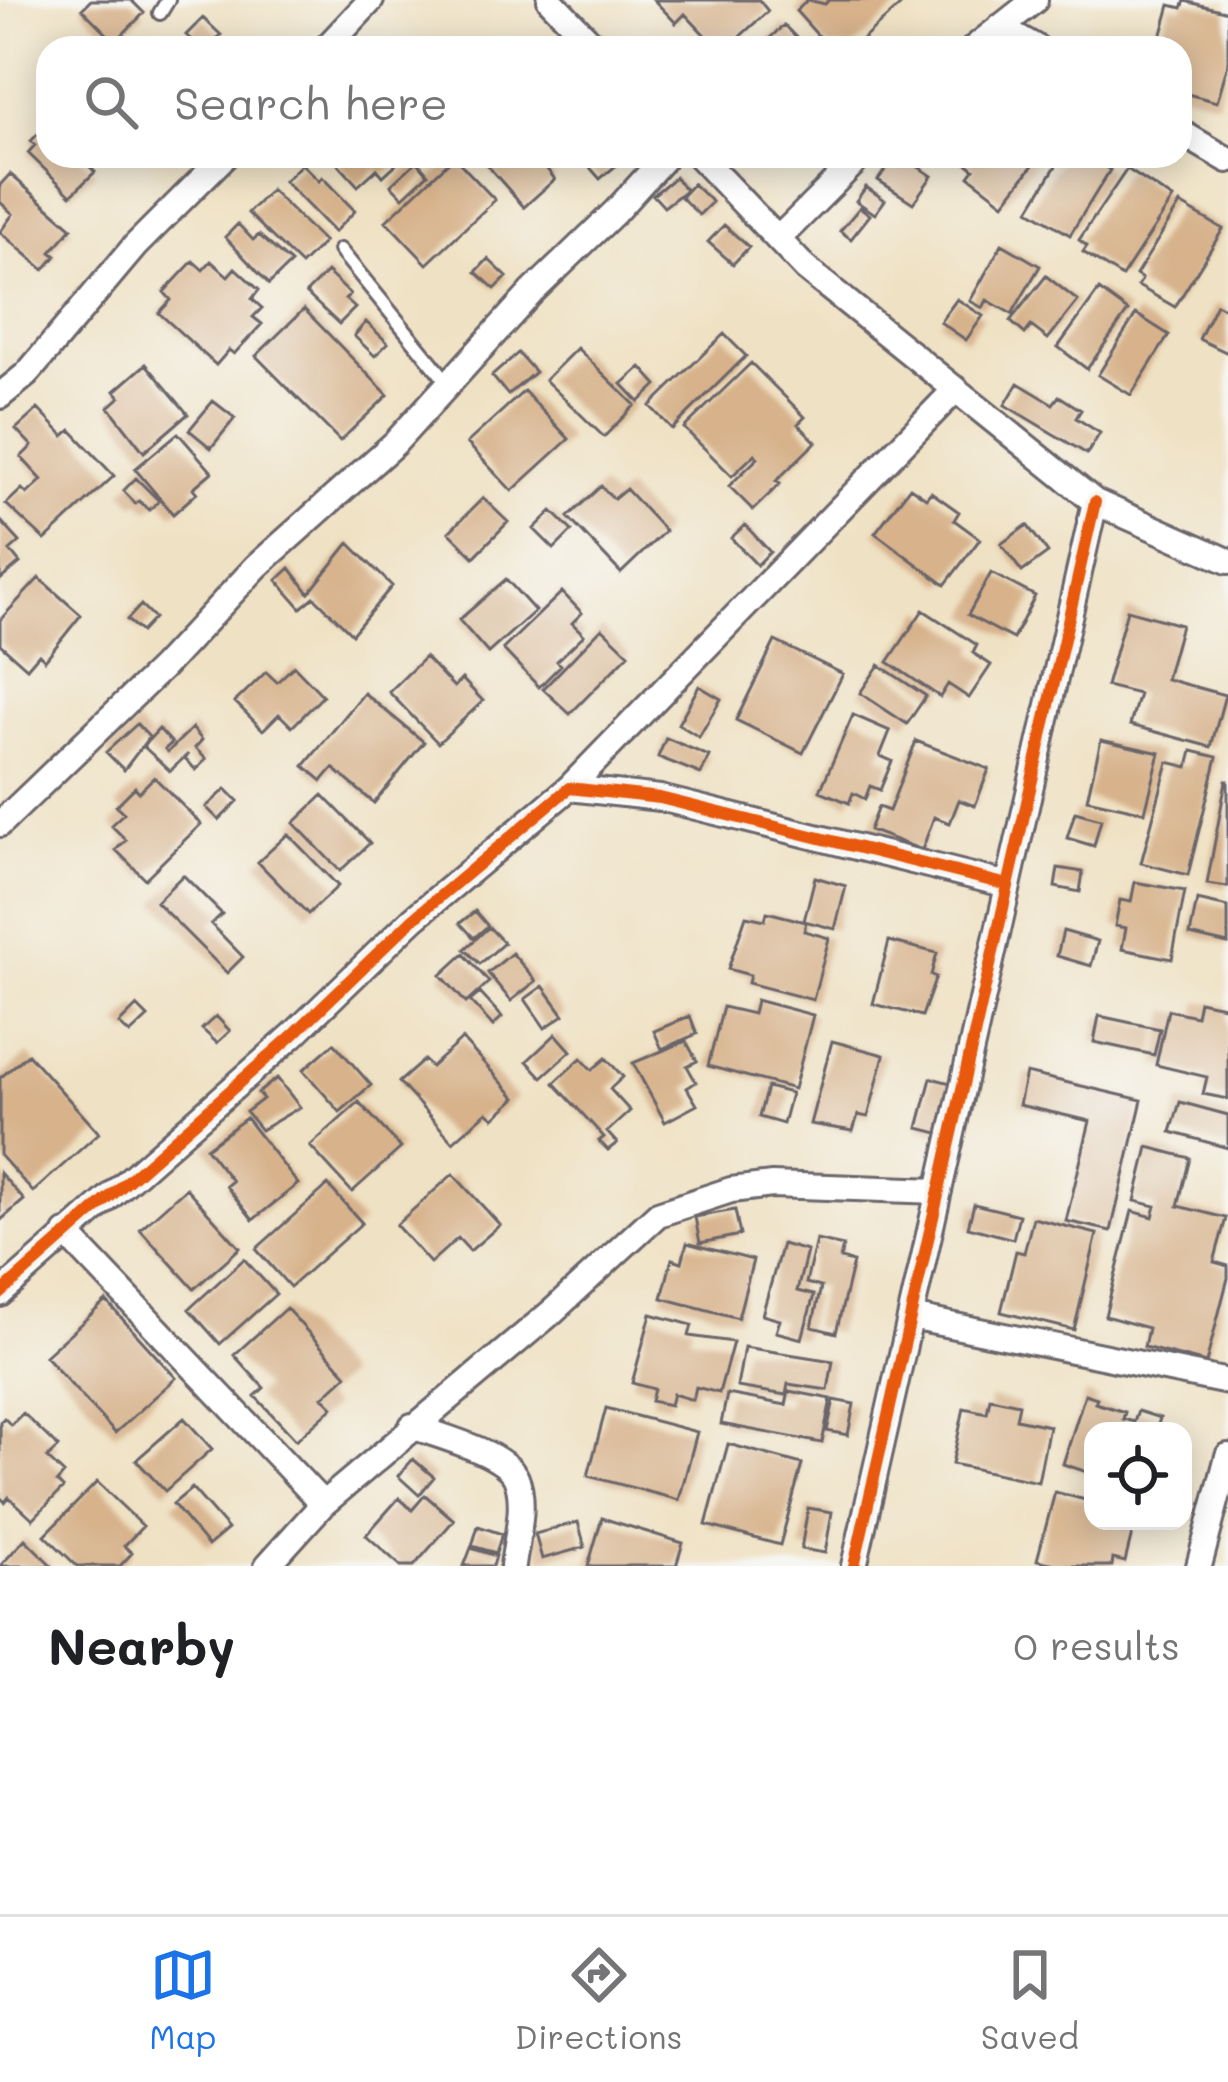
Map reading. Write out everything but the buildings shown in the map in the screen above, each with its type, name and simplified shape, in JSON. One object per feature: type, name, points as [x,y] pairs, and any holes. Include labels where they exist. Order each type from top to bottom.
[{"type":"street","points":[[337,36],[371,0]]},
{"type":"street","points":[[551,0],[585,36]]},
{"type":"street","points":[[989,36],[1034,0]]},
{"type":"street","points":[[1000,27],[1016,36]]},
{"type":"street","points":[[1192,139],[1228,160]]},
{"type":"street","points":[[0,396],[27,374],[135,246],[213,168]]},
{"type":"street","points":[[0,824],[162,668],[257,566],[395,443],[532,292],[655,168]]},
{"type":"street","points":[[711,168],[806,269],[1095,502],[1228,561]]},
{"type":"street","points":[[778,238],[850,168]]},
{"type":"street","points":[[0,1294],[293,1035],[413,920],[569,788],[956,389]]},
{"type":"street","points":[[854,1566],[1095,502]]},
{"type":"street","points":[[569,788],[660,798],[1009,885]]},
{"type":"street","points":[[267,1566],[323,1504],[553,1311],[658,1214],[731,1190],[772,1185],[939,1191]]},
{"type":"street","points":[[66,1233],[323,1504]]},
{"type":"street","points":[[911,1317],[1228,1382]]},
{"type":"street","points":[[412,1426],[494,1457],[515,1476],[520,1504],[513,1566]]},
{"type":"street","points":[[1199,1566],[1228,1456]]},
{"type":"lane","points":[[160,14],[168,0]]},
{"type":"lane","points":[[340,250],[449,384]]},
{"type":"cycle path","points":[[854,1566],[1095,502]]},
{"type":"cycle path","points":[[0,1294],[293,1035],[413,919],[569,788],[660,798],[1008,885]]}]
